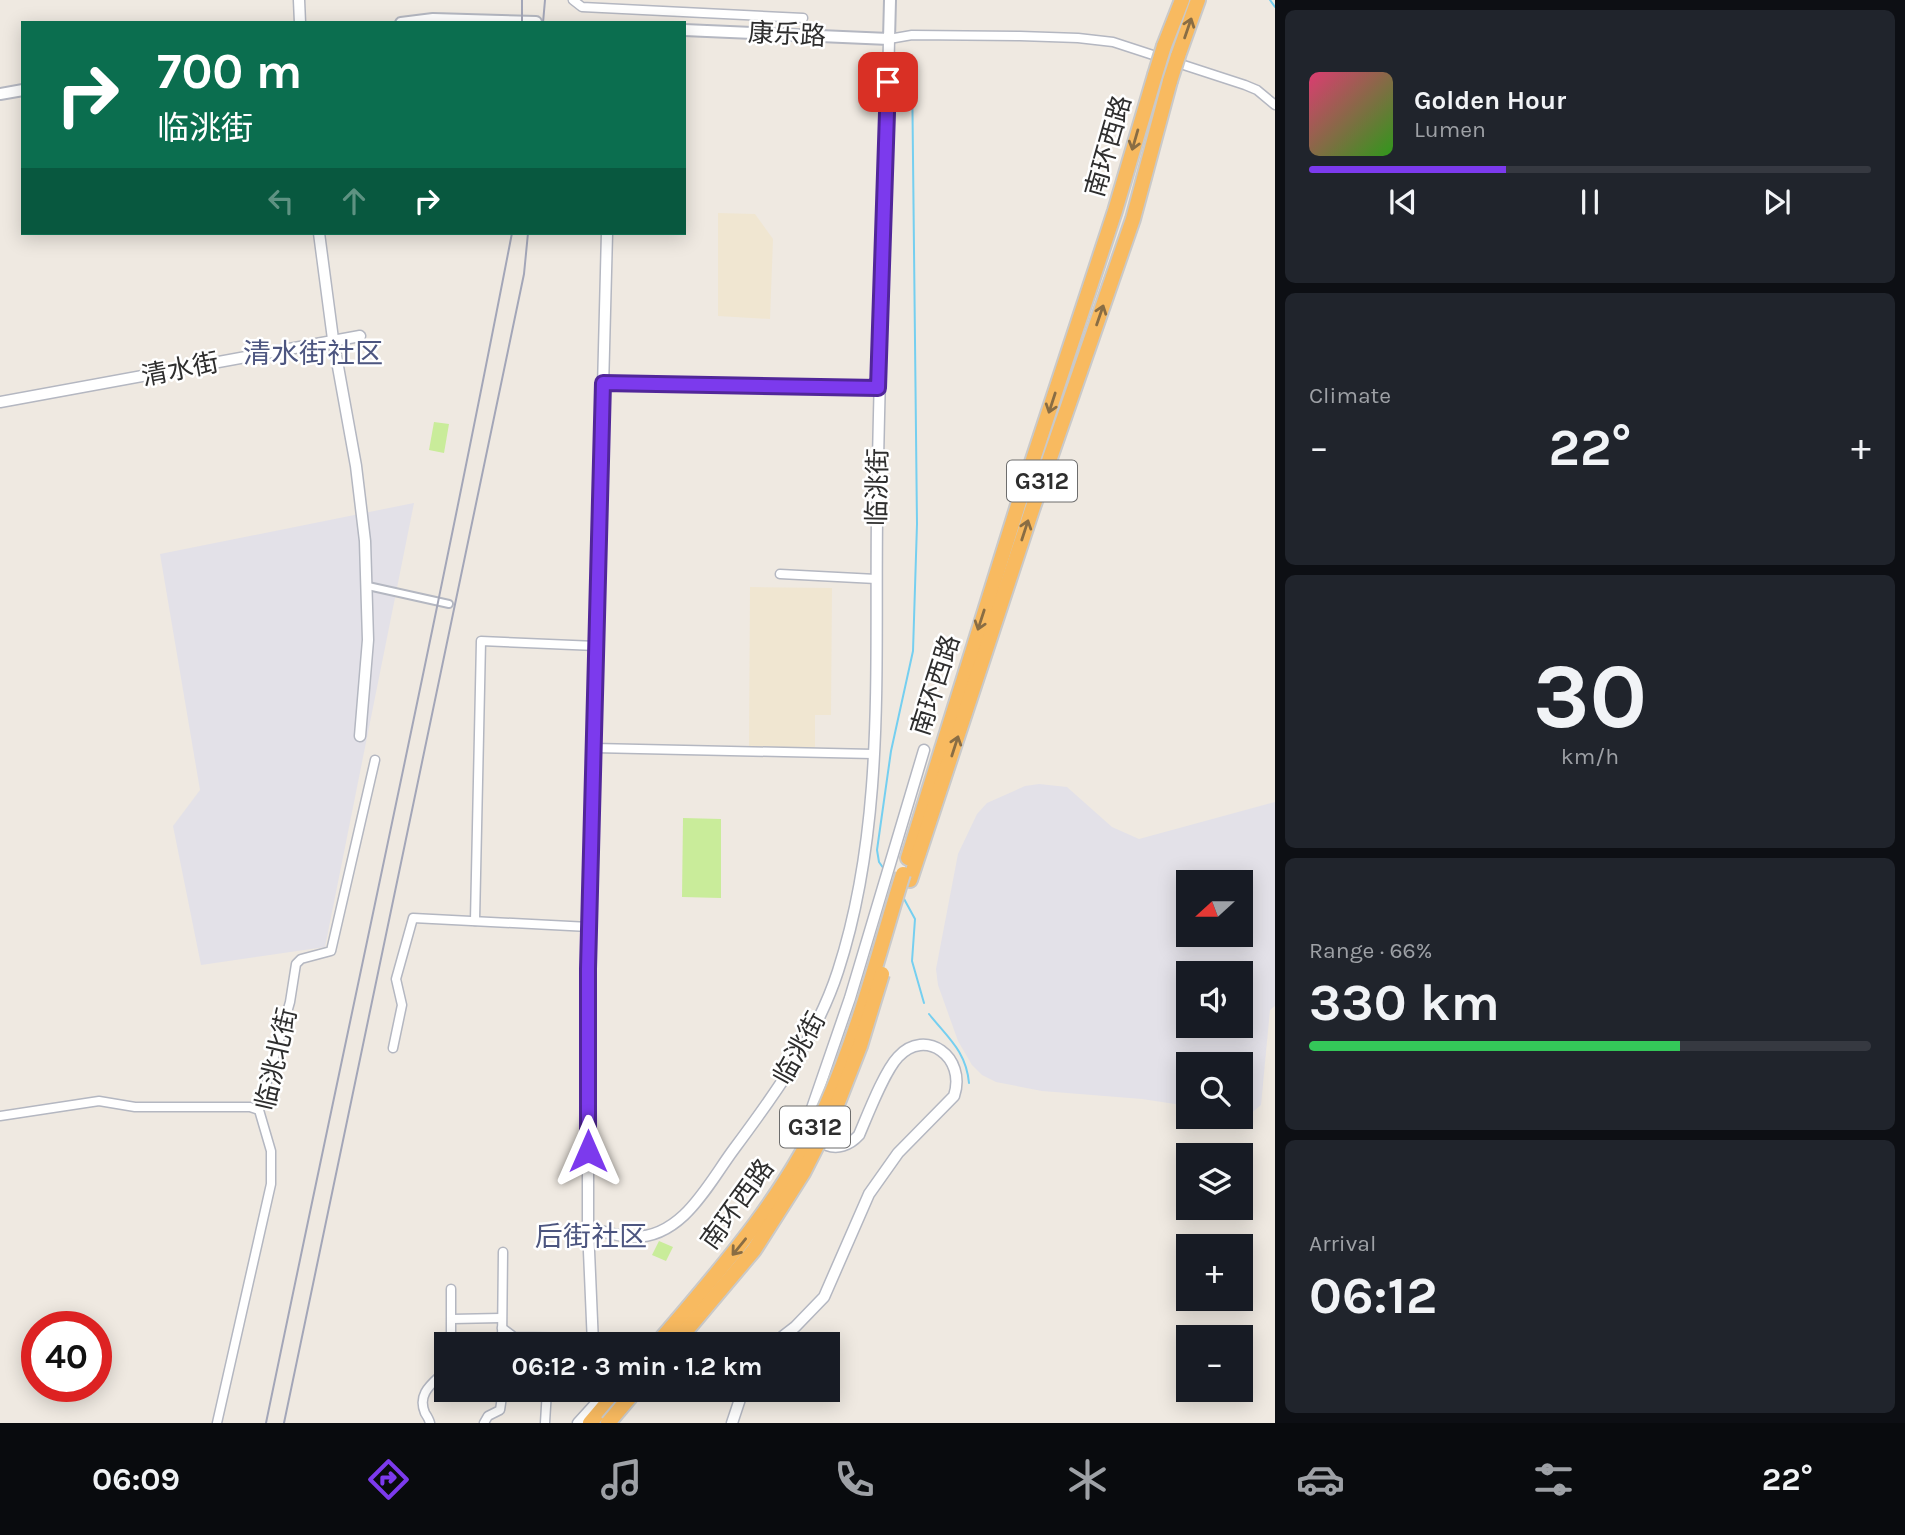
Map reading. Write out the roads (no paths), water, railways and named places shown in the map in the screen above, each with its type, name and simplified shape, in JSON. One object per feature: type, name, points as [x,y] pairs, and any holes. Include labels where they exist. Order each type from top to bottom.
[{"type":"highway","name":"南环西路","points":[[685,1332],[754,1250],[803,1173],[835,1110],[860,1046],[906,877],[1014,518],[1115,211],[1164,46],[1182,0]]},
{"type":"highway","name":"南环西路","points":[[667,1332],[744,1242],[793,1170],[826,1106],[851,1041],[1133,219],[1170,81],[1198,0]]},
{"type":"highway","points":[[590,1423],[608,1402]]},
{"type":"highway","points":[[608,1423],[626,1402]]},
{"type":"main road","points":[[889,39],[890,0]]},
{"type":"main road","points":[[417,21],[502,21]]},
{"type":"main road","name":"康乐路","points":[[686,30],[889,39]]},
{"type":"main road","points":[[0,94],[21,90]]},
{"type":"street","points":[[299,0],[300,21]]},
{"type":"street","points":[[573,0],[577,6],[584,7],[803,18]]},
{"type":"street","points":[[889,39],[912,35],[995,36],[1078,38],[1113,42],[1245,85],[1257,90],[1275,105]]},
{"type":"street","name":"临洮街","points":[[588,1228],[630,1237],[651,1236],[671,1227],[695,1202],[761,1113],[802,1051],[837,973],[860,890],[873,754],[878,388],[889,39]]},
{"type":"street","points":[[319,235],[333,340],[356,466],[368,586],[368,640],[360,736]]},
{"type":"street","points":[[592,1332],[588,1228],[589,927],[607,235]]},
{"type":"street","name":"清水街","points":[[0,401],[360,336]]},
{"type":"street","points":[[603,383],[878,388]]},
{"type":"street","points":[[780,574],[876,579]]},
{"type":"street","points":[[368,586],[449,604]]},
{"type":"street","points":[[475,921],[481,641],[596,646]]},
{"type":"street","points":[[594,748],[873,754]]},
{"type":"street","points":[[789,1332],[824,1297],[869,1194],[898,1153],[954,1096],[957,1085],[954,1064],[948,1056],[939,1049],[918,1046],[899,1055],[859,1135],[853,1141],[845,1145],[827,1145],[819,1141],[810,1126],[809,1117],[880,903],[924,750]]},
{"type":"street","name":"临洮北街","points":[[217,1423],[271,1184],[271,1151],[259,1110],[290,1002],[296,964],[301,958],[331,951],[374,760]]},
{"type":"street","points":[[393,1048],[402,1005],[396,979],[413,918],[589,927]]},
{"type":"street","points":[[0,1115],[99,1101],[135,1107],[250,1107],[259,1110]]},
{"type":"street","points":[[502,1332],[503,1252]]},
{"type":"street","points":[[451,1289],[451,1332]]},
{"type":"street","points":[[452,1319],[501,1318]]},
{"type":"street","points":[[502,1328],[507,1332]]},
{"type":"street","points":[[430,1423],[423,1404],[424,1395],[434,1379]]},
{"type":"street","points":[[484,1423],[488,1416],[500,1410],[501,1402]]},
{"type":"street","points":[[545,1423],[546,1402]]},
{"type":"street","points":[[578,1423],[597,1402]]},
{"type":"street","points":[[633,1402],[637,1405]]},
{"type":"street","points":[[732,1423],[739,1402]]},
{"type":"waterway","points":[[1270,0],[1275,7]]},
{"type":"waterway","points":[[884,869],[879,862],[877,850],[891,751],[913,651],[917,524],[912,66]]},
{"type":"waterway","points":[[903,897],[915,919],[912,961],[924,1003]]},
{"type":"waterway","points":[[929,1014],[960,1053],[969,1083]]},
{"type":"railway","points":[[522,0],[522,21]]},
{"type":"railway","points":[[543,21],[545,0]]},
{"type":"railway","points":[[266,1423],[422,680],[512,235]]},
{"type":"railway","points":[[284,1423],[524,274],[528,235]]},
{"type":"district","name":"清水街社区","points":[[313,353]]},
{"type":"district","name":"后街社区","points":[[591,1236]]}]
